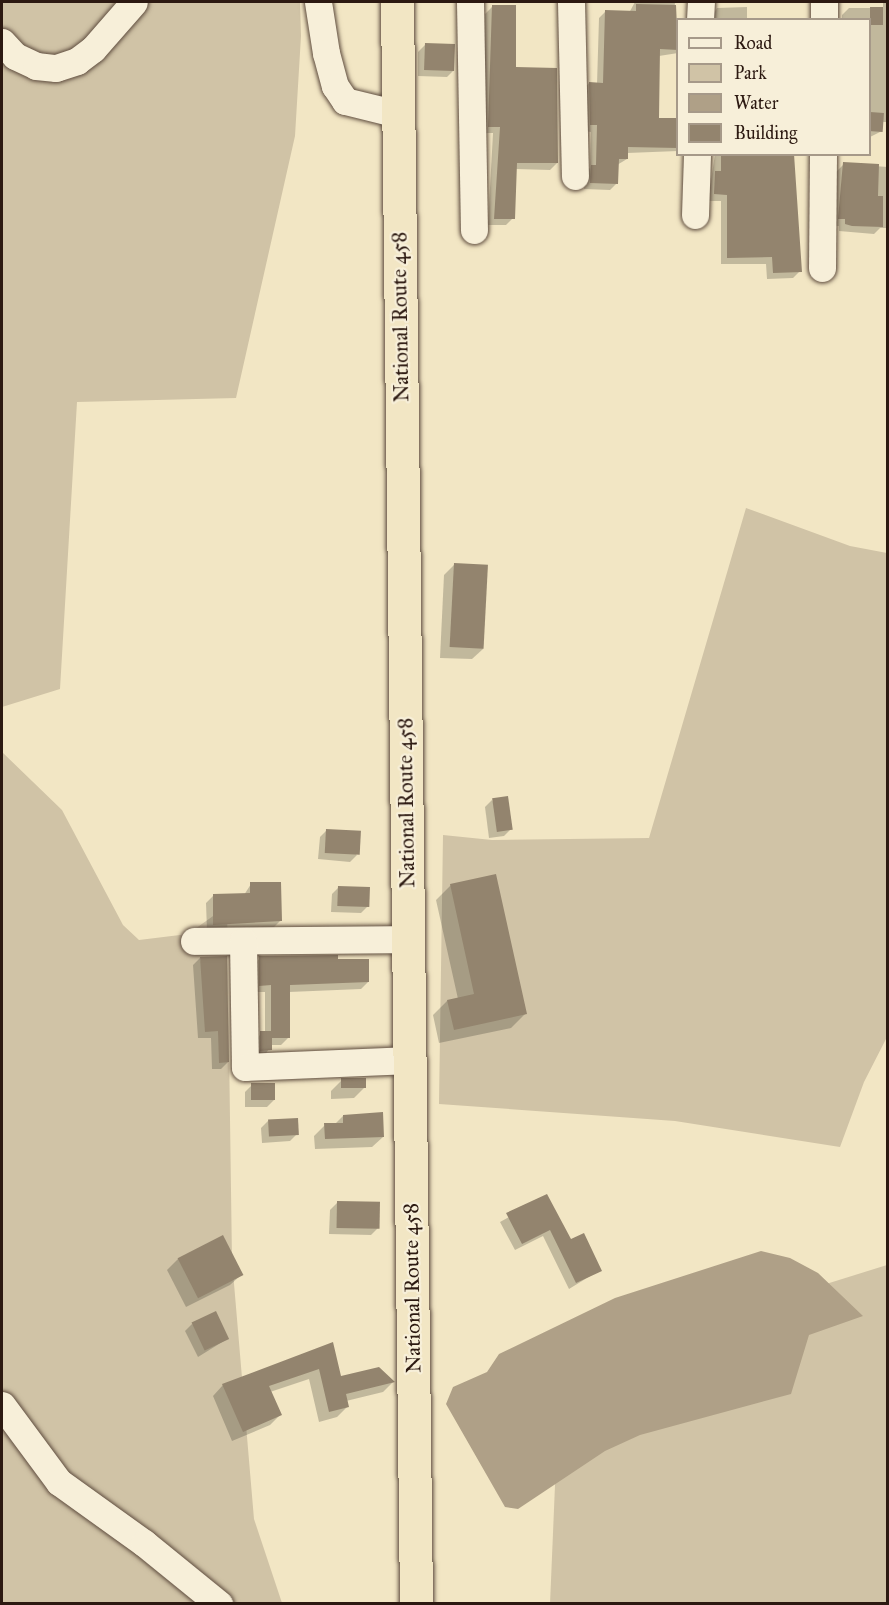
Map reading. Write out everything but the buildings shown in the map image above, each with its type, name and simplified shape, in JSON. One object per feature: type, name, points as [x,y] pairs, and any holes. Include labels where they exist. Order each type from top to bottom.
[{"type":"highway","name":"National Route 458","points":[[397,2],[416,1604]]},
{"type":"street","points":[[2,42],[15,56],[36,66],[56,68],[77,62],[93,49],[134,2]]},
{"type":"street","points":[[318,2],[326,53],[335,86],[345,101],[398,114]]},
{"type":"street","points":[[470,2],[474,230]]},
{"type":"street","points":[[571,2],[575,176]]},
{"type":"street","points":[[700,18],[701,2]]},
{"type":"street","points":[[824,2],[824,18]]},
{"type":"street","points":[[695,215],[697,156]]},
{"type":"street","points":[[822,268],[823,156]]},
{"type":"street","points":[[194,941],[408,939]]},
{"type":"street","points":[[243,941],[245,1067],[409,1060]]},
{"type":"street","points":[[2,1405],[59,1482],[144,1543],[219,1604]]},
{"type":"green space","points":[[2,2],[300,2],[301,36],[295,136],[236,398],[77,402],[60,689],[2,707]]},
{"type":"green space","points":[[746,508],[850,546],[887,553],[887,1037],[864,1082],[840,1147],[675,1121],[439,1104],[443,835],[492,840],[649,838]]},
{"type":"green space","points":[[2,752],[62,810],[123,925],[139,940],[188,934],[227,906],[232,1260],[254,1519],[282,1603],[2,1603]]},
{"type":"green space","points":[[887,1265],[887,1603],[550,1604],[560,1367]]},
{"type":"water","points":[[761,1251],[790,1258],[818,1273],[863,1316],[809,1335],[791,1394],[640,1435],[605,1451],[518,1509],[505,1507],[446,1404],[453,1387],[487,1372],[499,1354],[615,1298]]}]
